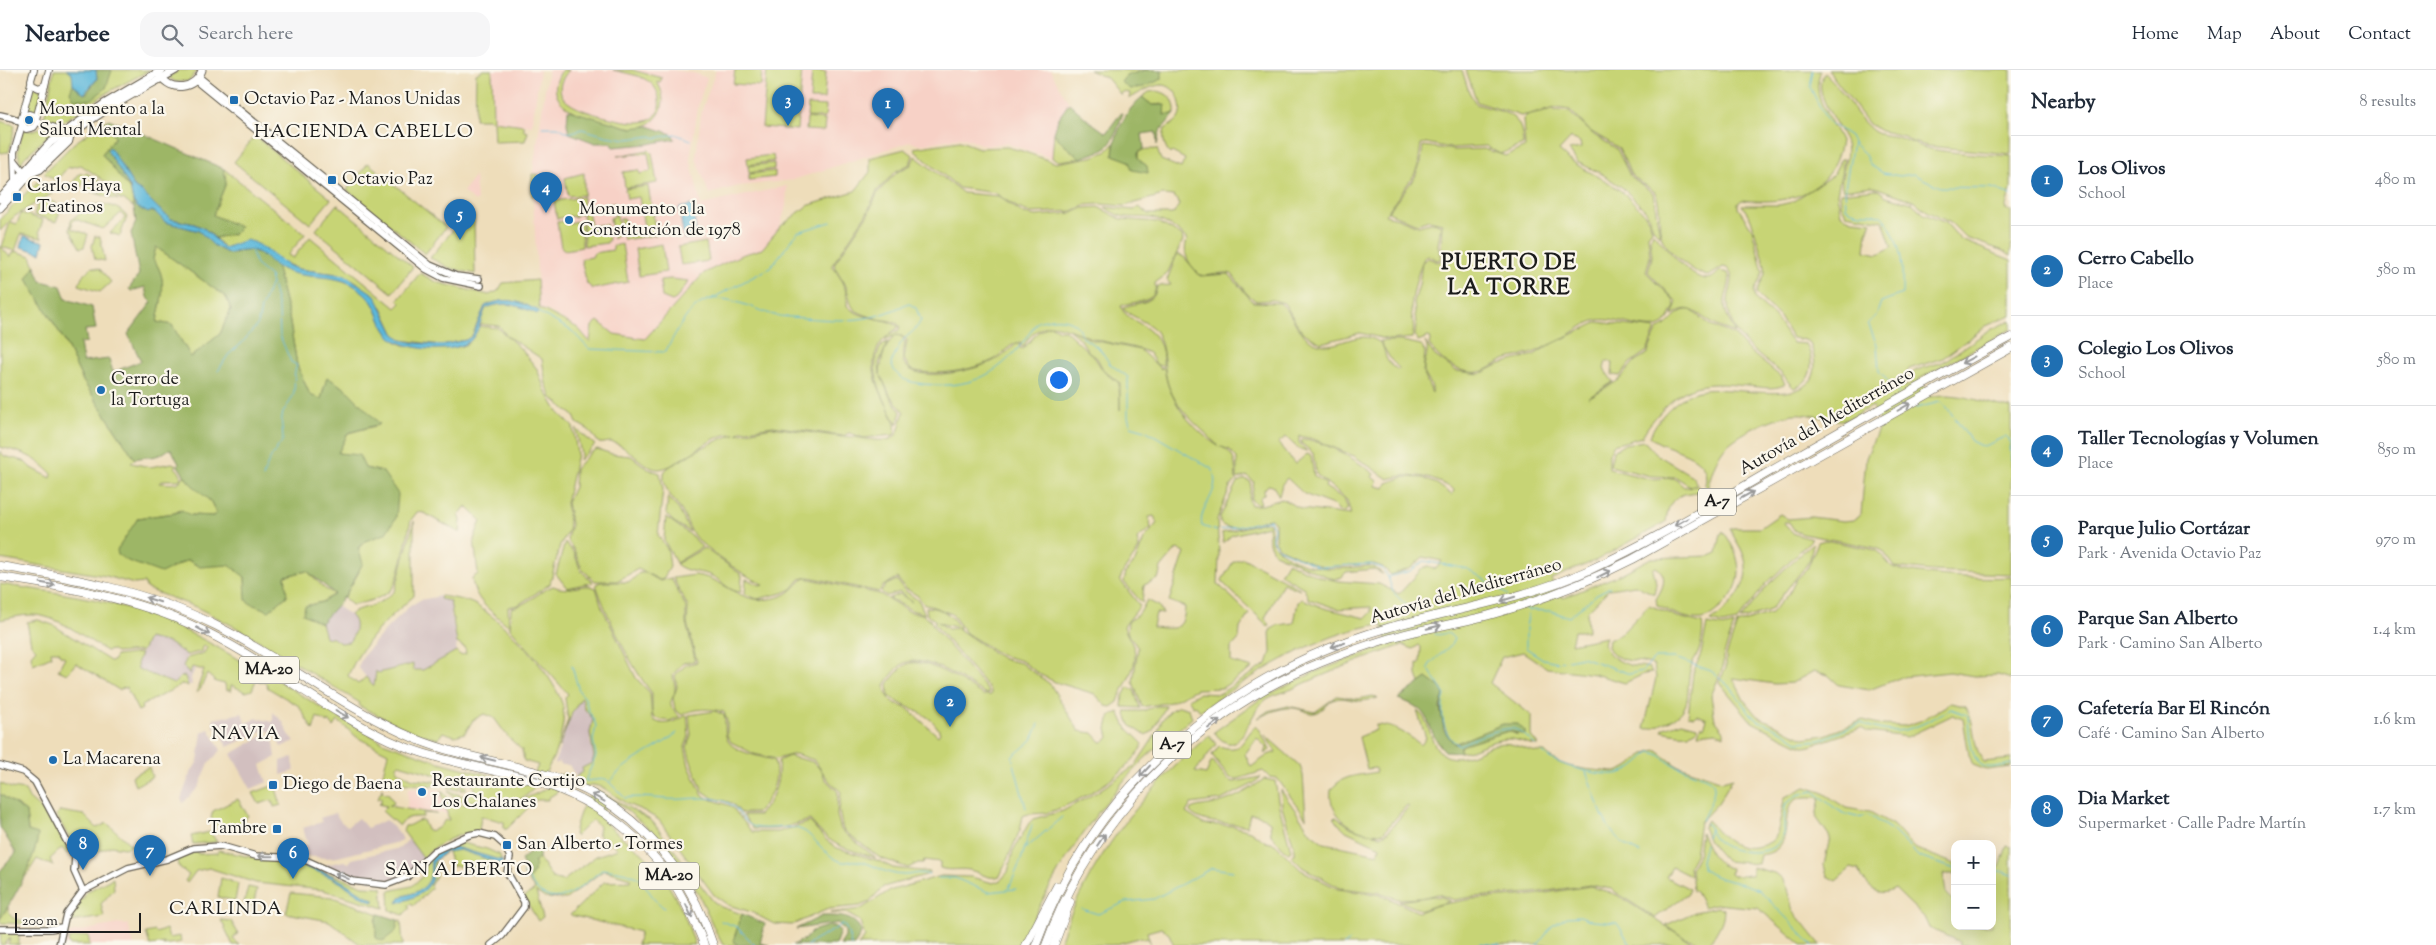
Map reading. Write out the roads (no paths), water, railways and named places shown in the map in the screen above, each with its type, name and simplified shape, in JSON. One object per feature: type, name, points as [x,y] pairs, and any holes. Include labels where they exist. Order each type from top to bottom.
[{"type":"highway","name":"Autovía del Mediterráneo","points":[[1036,945],[1061,887],[1086,846],[1119,800],[1155,760],[1226,702],[1260,682],[1323,650],[1384,629],[1499,602],[1554,585],[1629,551],[1922,384],[2011,337]]},
{"type":"highway","name":"Autovía del Mediterráneo","points":[[1046,945],[1085,865],[1115,820],[1143,787],[1200,734],[1264,690],[1297,672],[1387,639],[1492,614],[1560,592],[1634,559],[2011,348]]},
{"type":"highway","name":"MA-20","points":[[0,566],[108,586],[165,604],[215,625],[363,714],[393,729],[441,748],[536,771],[569,783],[596,796],[614,806],[638,825],[668,857],[690,890],[713,945]]},
{"type":"highway","name":"MA-20","points":[[0,577],[102,595],[151,609],[197,627],[389,740],[424,754],[532,780],[566,792],[615,820],[652,852],[686,904],[704,945]]},
{"type":"highway","points":[[1026,945],[1074,856],[1086,846]]},
{"type":"highway","points":[[1054,945],[1071,899],[1080,883],[1085,865]]},
{"type":"main road","points":[[22,124],[29,129],[34,127],[49,70]]},
{"type":"main road","points":[[0,199],[50,143],[107,110],[160,72],[176,70]]},
{"type":"main road","points":[[160,72],[169,84],[178,87],[187,86],[199,76]]},
{"type":"main road","points":[[33,76],[41,73],[46,82]]},
{"type":"main road","points":[[33,76],[36,88],[46,82]]},
{"type":"main road","points":[[15,181],[16,162],[14,152],[33,76]]},
{"type":"main road","points":[[24,116],[32,114],[36,120],[67,133]]},
{"type":"main road","points":[[0,208],[67,133]]},
{"type":"main road","points":[[16,162],[23,171],[30,174]]},
{"type":"street","points":[[199,76],[430,264],[456,276],[479,279]]},
{"type":"street","points":[[199,76],[426,269],[443,278],[481,286]]},
{"type":"street","points":[[0,115],[13,118],[22,124]]},
{"type":"street","points":[[0,765],[23,772],[34,782],[75,857],[74,871],[84,891]]},
{"type":"street","points":[[59,945],[63,924],[76,898],[84,891],[128,868],[167,858],[188,849],[212,846],[231,848],[256,856],[301,858],[352,881],[386,885],[407,877],[434,851],[474,833],[484,833],[497,838],[505,847],[510,860],[507,872],[524,902],[524,908],[491,945]]},
{"type":"street","points":[[0,929],[50,929],[63,924]]},
{"type":"street","points":[[50,929],[59,938]]},
{"type":"water","points":[[66,70],[96,70],[97,79],[84,94],[73,84],[72,74]]},
{"type":"water","points":[[110,147],[135,188],[142,192],[171,219],[194,224],[205,229],[224,248],[246,240],[254,242],[287,265],[298,269],[345,275],[375,295],[394,333],[402,340],[441,345],[466,340],[472,336],[485,306],[500,301],[518,302],[539,311],[537,314],[512,305],[500,304],[486,308],[474,336],[465,344],[444,349],[418,348],[406,345],[390,336],[385,330],[370,299],[356,287],[340,280],[286,271],[255,251],[248,250],[229,254],[213,245],[199,231],[165,222],[156,213],[152,211],[148,213],[137,207],[133,201],[130,187],[107,150]]},
{"type":"water","points":[[692,205],[697,237],[684,239],[679,208]]},
{"type":"water","points":[[24,236],[44,242],[41,253],[21,247]]},
{"type":"water","points":[[455,847],[503,861],[502,864],[460,850],[445,852],[433,862],[432,878],[427,888],[413,897],[397,903],[400,897],[416,892],[428,882],[432,856],[436,852]]},
{"type":"water","points":[[279,861],[297,863],[323,871],[374,899],[374,902],[320,873],[296,865],[279,863]]},
{"type":"waterway","points":[[1813,70],[1810,87],[1827,121],[1850,136],[1853,142],[1845,188],[1846,208],[1856,212],[1883,217],[1893,234],[1900,254],[1902,294],[1881,302],[1876,316],[1868,323],[1877,345],[1879,371],[1899,394]]},
{"type":"waterway","points":[[542,127],[558,127],[569,133],[582,129],[606,136],[627,139],[651,136],[656,138],[675,134],[691,140]]},
{"type":"waterway","points":[[1853,143],[1864,153],[1870,165],[1883,173],[1900,176],[1913,174],[1940,187],[1992,188],[2011,195]]},
{"type":"waterway","points":[[711,299],[770,268],[798,232],[831,222]]},
{"type":"waterway","points":[[251,249],[256,265],[270,276],[279,312],[280,336],[291,362],[297,365],[293,395],[282,416],[283,440],[268,463],[263,478]]},
{"type":"waterway","points":[[218,371],[228,355],[241,344],[258,324],[261,308],[271,283]]},
{"type":"waterway","points":[[538,312],[572,331],[589,349],[665,352],[688,315],[700,304],[708,300],[723,299],[741,303],[778,316],[832,320],[870,317],[895,310],[908,303],[916,308],[921,320],[899,346],[891,363],[893,368],[899,376],[908,381],[943,385],[961,384],[991,372],[1015,352],[1037,322],[1064,319],[1075,325],[1082,337],[1100,349],[1110,364],[1128,377],[1128,417],[1131,426],[1145,430],[1212,469],[1215,478],[1214,485],[1201,519],[1202,526],[1216,531]]},
{"type":"waterway","points":[[1914,406],[1916,408],[1940,402],[1946,406],[1971,441],[1983,447],[2006,436],[2010,443],[2011,460]]},
{"type":"waterway","points":[[1221,530],[1270,520],[1274,528],[1272,539],[1279,549],[1320,567],[1370,564],[1382,568],[1388,577],[1410,571],[1424,561],[1468,569],[1508,595]]},
{"type":"waterway","points":[[1388,577],[1393,592],[1411,610]]},
{"type":"waterway","points":[[1529,610],[1550,611],[1569,617],[1597,594],[1610,587]]},
{"type":"waterway","points":[[1525,608],[1529,610],[1526,628],[1526,648],[1543,659],[1558,662],[1582,657],[1630,674],[1642,671],[1655,658],[1675,658],[1711,671],[1731,688],[1755,719],[1784,732],[1799,742],[1820,740],[1861,723],[1887,731],[1908,729],[1951,709],[1968,715],[1971,746],[1981,765],[1996,767],[2011,764]]},
{"type":"waterway","points":[[1435,634],[1447,633],[1454,639],[1451,645],[1428,668],[1445,695],[1443,702],[1444,723],[1453,741],[1459,745],[1488,733],[1512,729],[1522,733],[1535,745]]},
{"type":"waterway","points":[[572,666],[579,691],[585,698],[588,710],[596,726],[593,740],[596,756],[585,781],[606,779],[625,798],[707,798],[723,801],[730,804],[747,823],[755,827],[788,827],[807,833],[832,857],[842,862],[862,862],[897,874],[919,873],[929,875]]},
{"type":"waterway","points":[[1026,808],[1012,757],[1032,740],[1039,724]]},
{"type":"waterway","points":[[610,782],[624,767],[677,733]]},
{"type":"waterway","points":[[1543,753],[1549,758],[1580,770],[1603,774],[1621,773],[1637,764],[1650,752],[1657,754],[1674,765],[1712,782],[1714,787],[1713,794],[1702,820]]},
{"type":"waterway","points":[[1586,772],[1599,808],[1610,829],[1618,839],[1640,853]]},
{"type":"waterway","points":[[1706,823],[1716,840],[1731,849],[1751,852],[1770,849],[1782,837],[1785,805],[1797,795],[1813,791],[1845,814],[1852,816],[1868,815],[1893,831],[1919,857],[1951,868]]},
{"type":"waterway","points":[[1025,849],[1062,817]]},
{"type":"waterway","points":[[1009,888],[1021,860],[1032,825]]},
{"type":"waterway","points":[[1707,837],[1710,829]]},
{"type":"waterway","points":[[1705,844],[1701,861],[1703,869],[1723,879],[1759,890],[1813,945]]},
{"type":"waterway","points":[[1082,909],[1098,914],[1126,902],[1154,899],[1212,868],[1233,871]]},
{"type":"waterway","points":[[523,873],[538,891],[555,898],[564,896],[581,887],[603,869],[625,873],[641,879],[652,896],[664,908]]},
{"type":"waterway","points":[[1996,871],[2011,875]]},
{"type":"waterway","points":[[938,878],[955,878],[988,892],[1016,889]]},
{"type":"waterway","points":[[1538,945],[1552,926],[1567,917],[1580,916],[1593,921],[1617,923],[1631,945]]},
{"type":"waterway","points":[[721,921],[737,927],[755,945]]},
{"type":"waterway","points":[[807,945],[840,925],[844,925],[848,932],[851,945]]},
{"type":"waterway","points":[[1344,945],[1350,941]]},
{"type":"waterway","points":[[1479,945],[1480,943],[1500,945]]},
{"type":"place","name":"Octavio Paz - Manos Unidas","points":[[234,100]]},
{"type":"place","name":"Monumento a la Salud Mental","points":[[29,120]]},
{"type":"place","name":"Colegio Los Olivos","points":[[788,126]]},
{"type":"place","name":"Los Olivos","points":[[888,129]]},
{"type":"place","name":"Octavio Paz","points":[[332,180]]},
{"type":"place","name":"Carlos Haya - Teatinos","points":[[17,197]]},
{"type":"place","name":"Taller Tecnologías y Volumen","points":[[546,213]]},
{"type":"place","name":"Monumento a la Constitución de 1978","points":[[569,220]]},
{"type":"place","name":"Parque Julio Cortázar","points":[[460,240]]},
{"type":"place","name":"Cerro de la Tortuga","points":[[101,390]]},
{"type":"place","name":"Cerro Cabello","points":[[950,727]]},
{"type":"place","name":"La Macarena","points":[[53,760]]},
{"type":"place","name":"Diego de Baena","points":[[273,785]]},
{"type":"place","name":"Restaurante Cortijo Los Chalanes","points":[[422,792]]},
{"type":"place","name":"Tambre","points":[[277,829]]},
{"type":"place","name":"San Alberto - Tormes","points":[[507,845]]},
{"type":"place","name":"Dia Market","points":[[83,870]]},
{"type":"place","name":"Cafetería Bar El Rincón","points":[[150,876]]},
{"type":"place","name":"Parque San Alberto","points":[[293,879]]},
{"type":"district","name":"HACIENDA CABELLO","points":[[364,132]]},
{"type":"district","name":"PUERTO DE LA TORRE","points":[[1509,276]]},
{"type":"district","name":"NAVIA","points":[[246,734]]},
{"type":"district","name":"SAN ALBERTO","points":[[459,870]]},
{"type":"district","name":"CARLINDA","points":[[226,909]]}]
